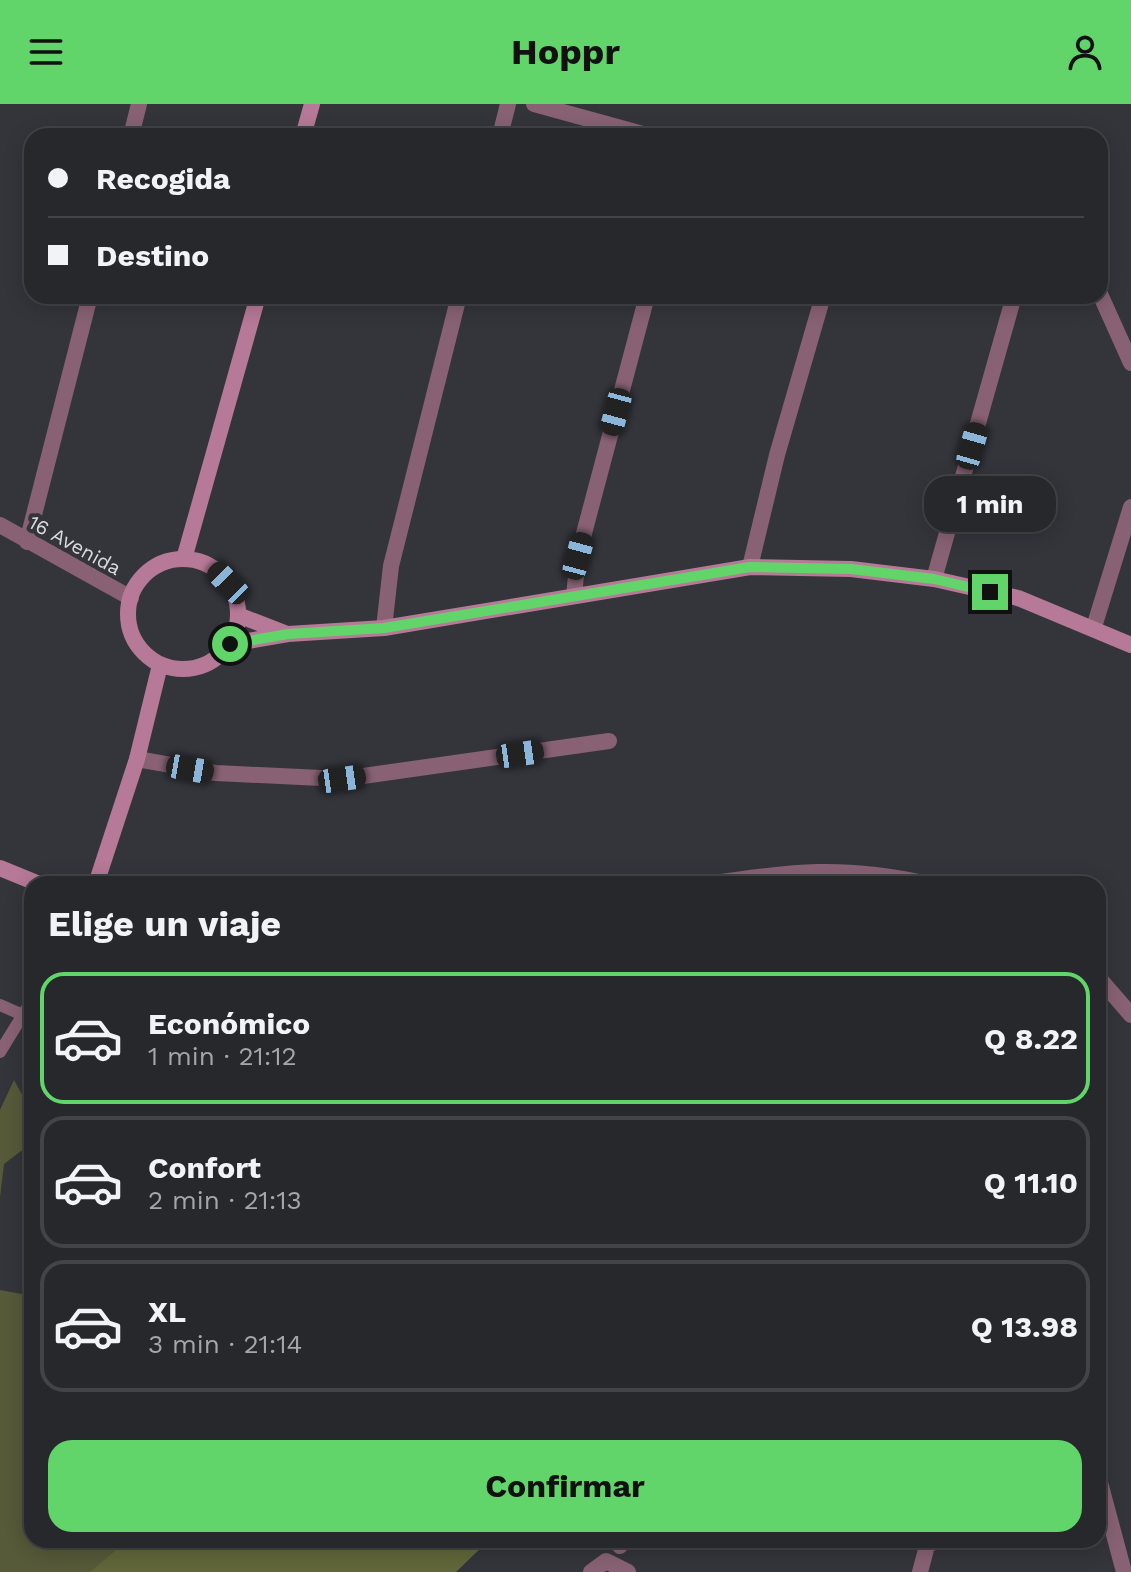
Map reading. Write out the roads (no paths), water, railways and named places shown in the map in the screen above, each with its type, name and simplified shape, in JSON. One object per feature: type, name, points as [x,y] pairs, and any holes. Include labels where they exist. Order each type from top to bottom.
[{"type":"street","points":[[133,128],[139,104]]},
{"type":"street","points":[[305,128],[312,104]]},
{"type":"street","points":[[502,128],[508,104]]},
{"type":"street","points":[[534,104],[621,128]]},
{"type":"street","points":[[27,542],[88,304]]},
{"type":"street","points":[[184,559],[256,304]]},
{"type":"street","points":[[384,628],[391,566],[457,304]]},
{"type":"street","points":[[574,596],[578,556],[645,304]]},
{"type":"street","points":[[750,567],[777,455],[821,304]]},
{"type":"street","points":[[934,579],[1012,304]]},
{"type":"street","points":[[1104,304],[1131,363]]},
{"type":"street","points":[[1094,627],[1131,507]]},
{"type":"street","name":"16 Avenida","points":[[0,525],[131,598]]},
{"type":"street","points":[[184,559],[216,570],[228,583],[238,615],[230,644],[216,658],[199,668],[179,670],[160,665],[144,654],[133,637],[128,618],[131,598],[138,582],[150,570],[184,559]]},
{"type":"street","points":[[230,644],[288,634],[384,628],[750,567],[851,569],[934,579],[1018,598],[1094,627],[1131,645]]},
{"type":"street","points":[[238,615],[288,634]]},
{"type":"street","points":[[99,876],[137,759],[160,665]]},
{"type":"street","points":[[137,759],[216,773],[342,779],[609,741]]},
{"type":"street","points":[[0,868],[24,878]]},
{"type":"street","points":[[759,876],[798,870],[859,870],[889,876]]},
{"type":"street","points":[[1106,986],[1131,1015]]},
{"type":"street","points":[[1106,1505],[1124,1572]]},
{"type":"street","points":[[920,1572],[926,1548]]},
{"type":"street","points":[[591,1572],[606,1561],[628,1572]]},
{"type":"lane","points":[[0,1005],[24,1014]]},
{"type":"lane","points":[[0,1052],[24,1021]]}]
